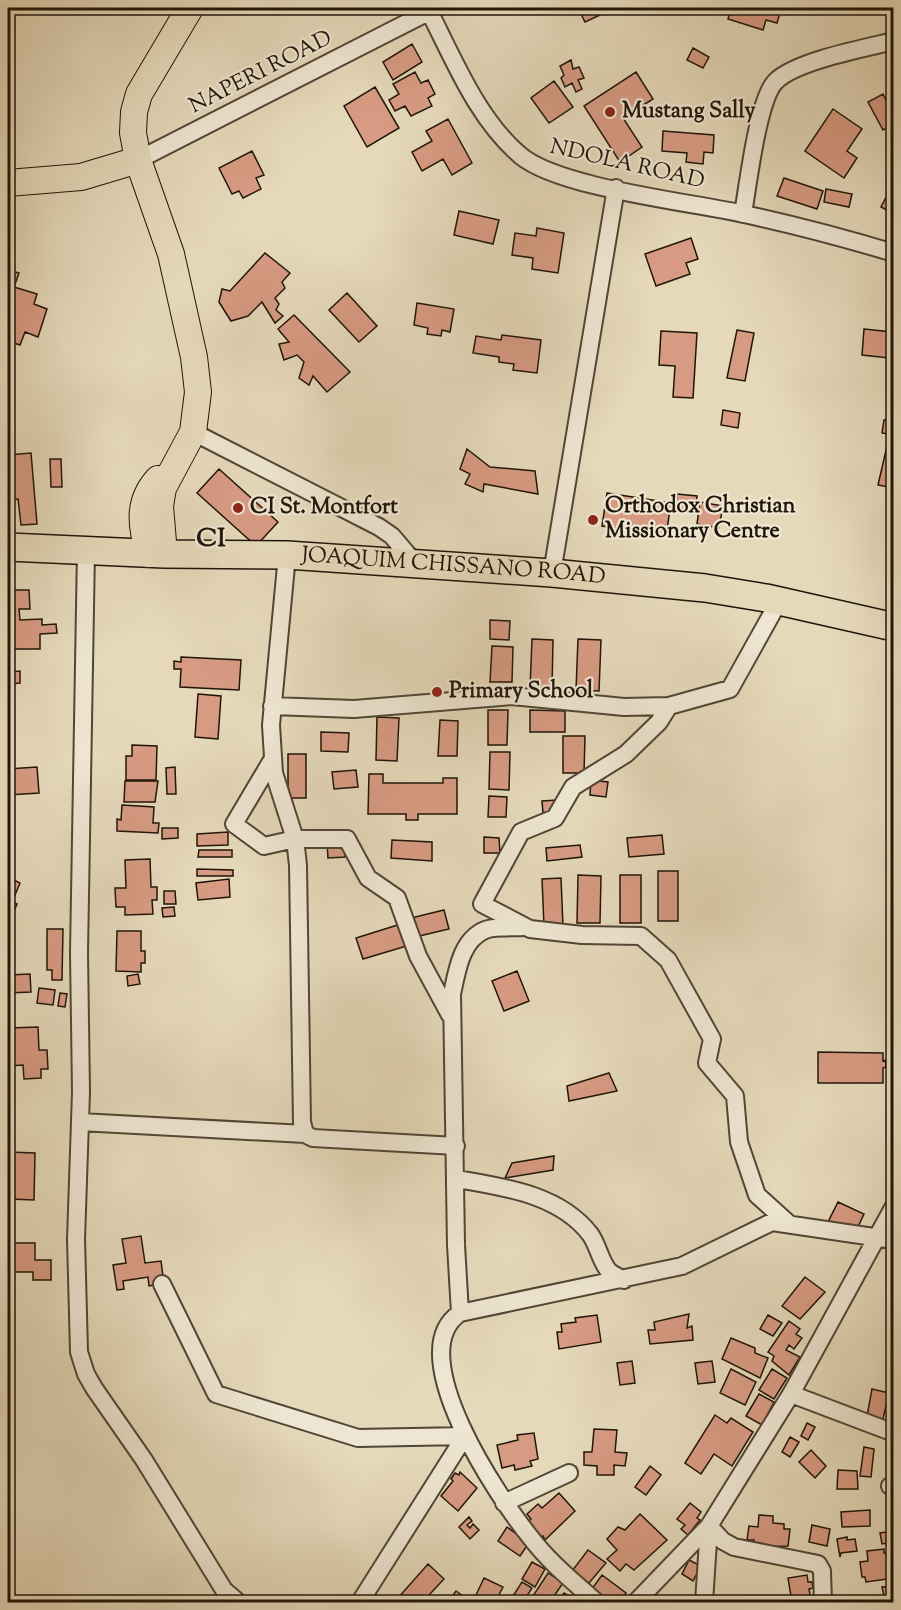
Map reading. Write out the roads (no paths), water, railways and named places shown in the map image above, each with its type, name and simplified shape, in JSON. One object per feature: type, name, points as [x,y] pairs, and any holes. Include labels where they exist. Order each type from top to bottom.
[{"type":"highway","name":"JOAQUIM CHISSANO ROAD","points":[[8,546],[156,554],[287,555],[552,573],[705,588],[779,601],[894,627]]},
{"type":"main road","points":[[156,554],[141,528],[141,509],[149,488],[187,442],[198,392],[194,357],[171,254],[138,160],[133,133],[134,112],[139,94],[190,8]]},
{"type":"main road","points":[[8,183],[81,177],[138,160]]},
{"type":"street","name":"NAPERI ROAD","points":[[138,160],[432,9]]},
{"type":"street","name":"NDOLA ROAD","points":[[432,9],[464,78],[506,142],[537,167],[554,174],[824,232],[894,253]]},
{"type":"street","points":[[743,214],[765,99],[774,82],[795,69],[894,41]]},
{"type":"street","points":[[552,573],[616,188]]},
{"type":"street","points":[[187,442],[379,527],[393,536],[414,562]]},
{"type":"street","points":[[86,550],[79,953],[79,1352],[86,1374],[144,1461],[224,1590],[238,1602]]},
{"type":"street","points":[[287,555],[272,706],[272,760],[295,839],[298,877],[302,1122],[305,1134]]},
{"type":"street","points":[[272,706],[354,709],[512,696],[624,707],[669,706],[730,689],[779,601]]},
{"type":"street","points":[[523,927],[482,904],[521,832],[555,818],[573,787],[626,754],[659,722],[669,706]]},
{"type":"street","points":[[272,760],[234,824],[264,846],[295,839],[347,839],[368,878],[397,898],[418,956],[452,1018]]},
{"type":"street","points":[[460,1313],[456,1245],[457,1179],[452,994],[458,966],[469,941],[486,929],[523,927],[582,935],[641,936],[668,960],[712,1039],[707,1063],[735,1096],[739,1142],[757,1195],[788,1223]]},
{"type":"street","points":[[80,1122],[305,1134],[313,1138],[456,1146]]},
{"type":"street","points":[[457,1179],[496,1186],[558,1204],[587,1230],[598,1245],[608,1271],[624,1280]]},
{"type":"street","points":[[636,1602],[709,1526],[886,1239],[894,1206]]},
{"type":"street","points":[[596,1602],[532,1541],[504,1503],[465,1436],[442,1370],[443,1334],[452,1318],[460,1313],[682,1266],[772,1222],[886,1239]]},
{"type":"street","points":[[162,1284],[216,1394],[358,1438],[465,1436]]},
{"type":"street","points":[[791,1394],[894,1433]]},
{"type":"street","points":[[360,1602],[465,1436]]},
{"type":"street","points":[[504,1503],[569,1473]]},
{"type":"street","points":[[704,1602],[709,1526]]},
{"type":"street","points":[[709,1526],[723,1541],[734,1547],[818,1564],[822,1571],[823,1602]]},
{"type":"place","name":"Mustang Sally","points":[[610,112]]},
{"type":"place","name":"CI St. Montfort","points":[[238,508]]},
{"type":"place","name":"Orthodox Christian Missionary Centre","points":[[593,520]]},
{"type":"place","name":"Primary School","points":[[437,692]]},
{"type":"district","name":"CI","points":[[211,539]]}]
